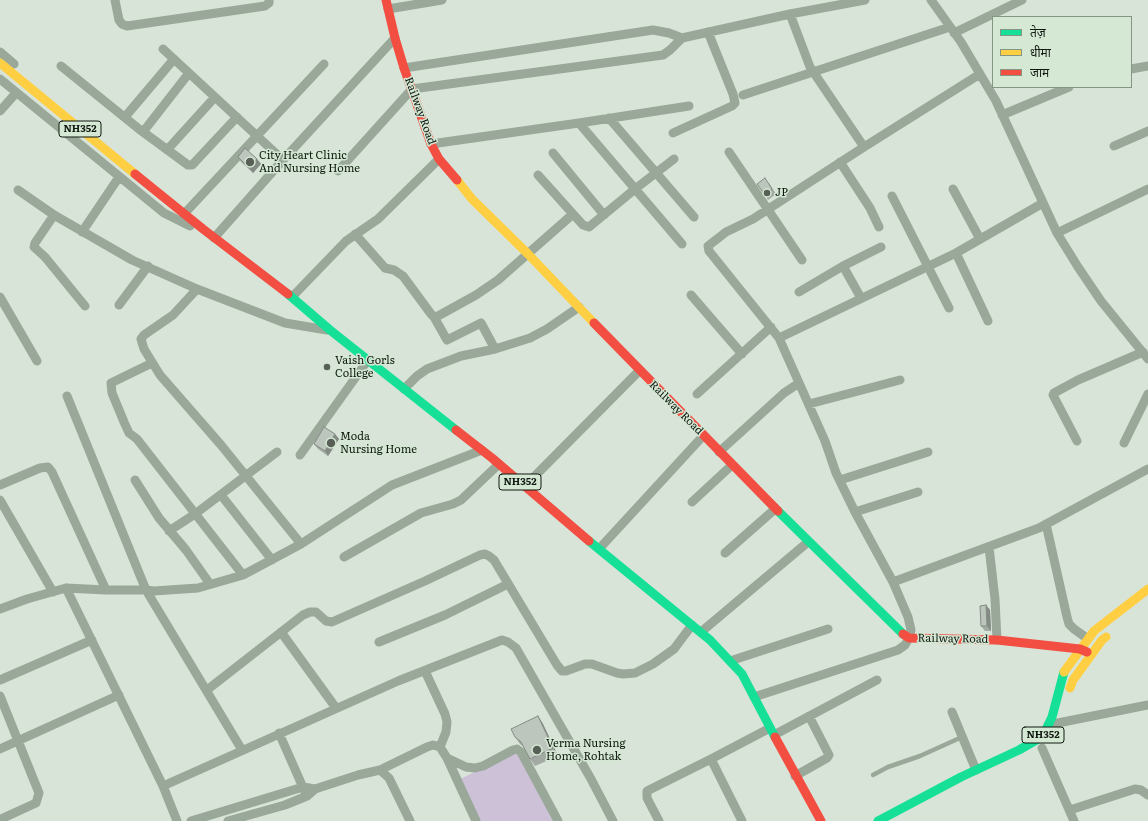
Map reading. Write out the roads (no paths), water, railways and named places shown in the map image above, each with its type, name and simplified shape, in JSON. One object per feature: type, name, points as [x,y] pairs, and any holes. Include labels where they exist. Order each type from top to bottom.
[{"type":"main road","name":"Railway Road","points":[[387,4],[404,68],[431,144],[439,159],[472,199],[528,254],[639,371],[775,509],[902,634],[909,638],[997,640],[1080,649],[1092,654]]},
{"type":"main road","name":"NH352","points":[[0,63],[174,206],[292,297],[330,330],[482,450],[701,632],[742,674],[795,776],[821,821]]},
{"type":"main road","name":"NH352","points":[[878,821],[976,770],[1019,750],[1044,734],[1052,717],[1063,673],[1080,649],[1094,631],[1148,589]]},
{"type":"main road","points":[[1067,700],[1073,680],[1102,640],[1112,631]]},
{"type":"main road","name":"NH352","points":[[1056,733],[1064,713]]},
{"type":"main road","name":"NH352","points":[[1010,764],[1039,749]]},
{"type":"street","points":[[115,0],[119,20],[126,26],[265,6],[269,3],[269,0]]},
{"type":"street","points":[[387,4],[442,0]]},
{"type":"street","points":[[338,171],[412,89],[663,55],[682,38],[790,14],[865,0]]},
{"type":"street","points":[[931,0],[962,42],[980,74],[1002,115],[1057,232],[1078,267],[1101,301],[1145,356],[1078,380],[1054,393],[1053,395],[1077,441]]},
{"type":"street","points":[[743,95],[952,30],[1022,0]]},
{"type":"street","points":[[790,14],[806,59],[813,73],[864,147]]},
{"type":"street","points":[[404,68],[653,30],[669,33],[682,38]]},
{"type":"street","points":[[673,133],[732,106],[734,103],[733,94],[708,32]]},
{"type":"street","points":[[214,238],[395,38]]},
{"type":"street","points":[[163,49],[283,160]]},
{"type":"street","points":[[0,52],[171,192],[174,206]]},
{"type":"street","points":[[125,117],[174,59]]},
{"type":"street","points":[[184,214],[324,64]]},
{"type":"street","points":[[61,66],[143,132],[188,165],[192,165],[237,117]]},
{"type":"street","points":[[1132,69],[1148,66]]},
{"type":"street","points":[[143,132],[189,73]]},
{"type":"street","points":[[754,697],[898,650],[905,645],[911,630],[908,618],[893,582],[855,512],[840,480],[825,441],[779,338],[708,248],[709,244],[726,232],[748,222],[768,210],[840,162],[980,74]]},
{"type":"street","points":[[0,79],[164,213],[194,228],[203,229]]},
{"type":"street","points":[[1002,115],[1067,88]]},
{"type":"street","points":[[0,111],[16,93]]},
{"type":"street","points":[[167,150],[215,97]]},
{"type":"street","points":[[431,144],[689,106]]},
{"type":"street","points":[[609,118],[694,217]]},
{"type":"street","points":[[579,123],[682,244]]},
{"type":"street","points":[[1114,146],[1148,131]]},
{"type":"street","points":[[729,152],[802,260]]},
{"type":"street","points":[[553,153],[604,215]]},
{"type":"street","points":[[292,297],[346,241],[378,219],[439,159]]},
{"type":"street","points":[[538,175],[583,226],[589,227],[635,188],[674,159]]},
{"type":"street","points":[[840,162],[870,208],[879,227]]},
{"type":"street","points":[[82,232],[119,177]]},
{"type":"street","points":[[953,189],[980,239]]},
{"type":"street","points":[[1057,232],[1148,189]]},
{"type":"street","points":[[18,190],[54,215],[132,260],[197,289],[285,324],[330,330]]},
{"type":"street","points":[[892,196],[949,308]]},
{"type":"street","points":[[779,338],[929,267],[1043,203]]},
{"type":"street","points":[[434,317],[445,314],[498,280],[573,214]]},
{"type":"street","points":[[54,215],[35,243],[34,247],[45,257],[85,306]]},
{"type":"street","points":[[355,234],[385,268],[394,270],[403,276],[423,305],[434,317],[448,340],[481,323],[495,349]]},
{"type":"street","points":[[799,292],[843,266],[881,247]]},
{"type":"street","points":[[956,253],[988,321]]},
{"type":"street","points":[[119,305],[148,266]]},
{"type":"street","points":[[843,266],[861,298]]},
{"type":"street","points":[[197,289],[173,315],[144,335],[142,338],[144,349],[160,375],[221,445],[301,544]]},
{"type":"street","points":[[691,294],[742,354]]},
{"type":"street","points":[[0,297],[37,361]]},
{"type":"street","points":[[404,389],[417,376],[427,369],[461,356],[495,349],[530,338],[579,307]]},
{"type":"street","points":[[697,394],[771,327]]},
{"type":"street","points":[[300,455],[368,360]]},
{"type":"street","points":[[152,363],[113,381],[110,386],[129,433],[137,439],[243,575]]},
{"type":"street","points":[[525,486],[639,371]]},
{"type":"street","points":[[808,404],[900,380]]},
{"type":"street","points":[[719,452],[784,393],[799,383]]},
{"type":"street","points":[[1124,443],[1148,394]]},
{"type":"street","points":[[67,396],[146,590],[242,750]]},
{"type":"street","points":[[600,549],[703,436]]},
{"type":"street","points":[[0,609],[27,599],[66,588],[154,591],[198,588],[243,575],[301,544],[392,486],[482,450]]},
{"type":"street","points":[[169,531],[221,495],[277,452]]},
{"type":"street","points":[[840,480],[928,452]]},
{"type":"street","points":[[344,557],[421,513],[453,504],[461,500],[498,464]]},
{"type":"street","points":[[692,502],[732,465]]},
{"type":"street","points":[[0,485],[40,468],[48,467],[52,472],[106,590]]},
{"type":"street","points":[[893,582],[989,547],[1046,524],[1148,469]]},
{"type":"street","points":[[135,480],[169,531],[186,550],[210,584]]},
{"type":"street","points":[[855,512],[918,492]]},
{"type":"street","points":[[221,495],[272,560]]},
{"type":"street","points":[[0,500],[53,592]]},
{"type":"street","points":[[725,553],[775,509]]},
{"type":"street","points":[[1046,524],[1066,617],[1069,624],[1088,639]]},
{"type":"street","points":[[701,632],[808,542]]},
{"type":"street","points":[[989,547],[995,599],[997,640]]},
{"type":"street","points":[[207,690],[303,615],[310,612],[316,612],[326,621],[332,622],[425,581],[480,554],[485,554],[494,560],[562,671],[585,664],[592,664],[617,673],[635,673],[653,664],[674,649],[692,624]]},
{"type":"street","points":[[380,642],[445,615],[508,584]]},
{"type":"street","points":[[66,588],[163,786],[177,821]]},
{"type":"street","points":[[730,661],[828,629]]},
{"type":"street","points":[[281,632],[336,708]]},
{"type":"street","points":[[0,680],[92,640]]},
{"type":"street","points":[[163,786],[336,708],[502,640],[508,642],[516,648],[591,779],[612,821]]},
{"type":"street","points":[[425,671],[447,722],[446,732],[440,747]]},
{"type":"street","points":[[659,821],[646,795],[646,791],[711,759],[809,716],[877,680]]},
{"type":"street","points":[[0,748],[119,695]]},
{"type":"street","points":[[0,696],[39,793],[36,803],[1,819]]},
{"type":"street","points":[[1048,725],[1148,705]]},
{"type":"street","points":[[952,712],[976,770]]},
{"type":"street","points":[[795,776],[827,758],[829,755],[809,716]]},
{"type":"street","points":[[279,734],[305,791]]},
{"type":"street","points":[[191,821],[315,789],[358,775],[380,770],[433,745],[440,747],[447,758],[476,821]]},
{"type":"street","points":[[447,758],[466,767],[475,768],[483,766],[517,749],[522,752],[558,821]]},
{"type":"street","points":[[1039,749],[1070,810],[1074,821]]},
{"type":"street","points":[[711,759],[742,821]]},
{"type":"street","points":[[380,770],[389,778],[410,821]]},
{"type":"street","points":[[1070,810],[1135,789],[1141,790],[1148,795]]},
{"type":"street","points":[[228,821],[284,805],[305,791]]},
{"type":"lane","points":[[873,775],[888,767],[920,756],[962,737]]},
{"type":"place","name":"City Heart Clinic And Nursing Home","points":[[250,162]]},
{"type":"place","name":"JP","points":[[767,193]]},
{"type":"place","name":"Vaish Gorls College","points":[[327,367]]},
{"type":"place","name":"Moda Nursing Home","points":[[331,443]]},
{"type":"place","name":"Verma Nursing Home, Rohtak","points":[[537,750]]}]
